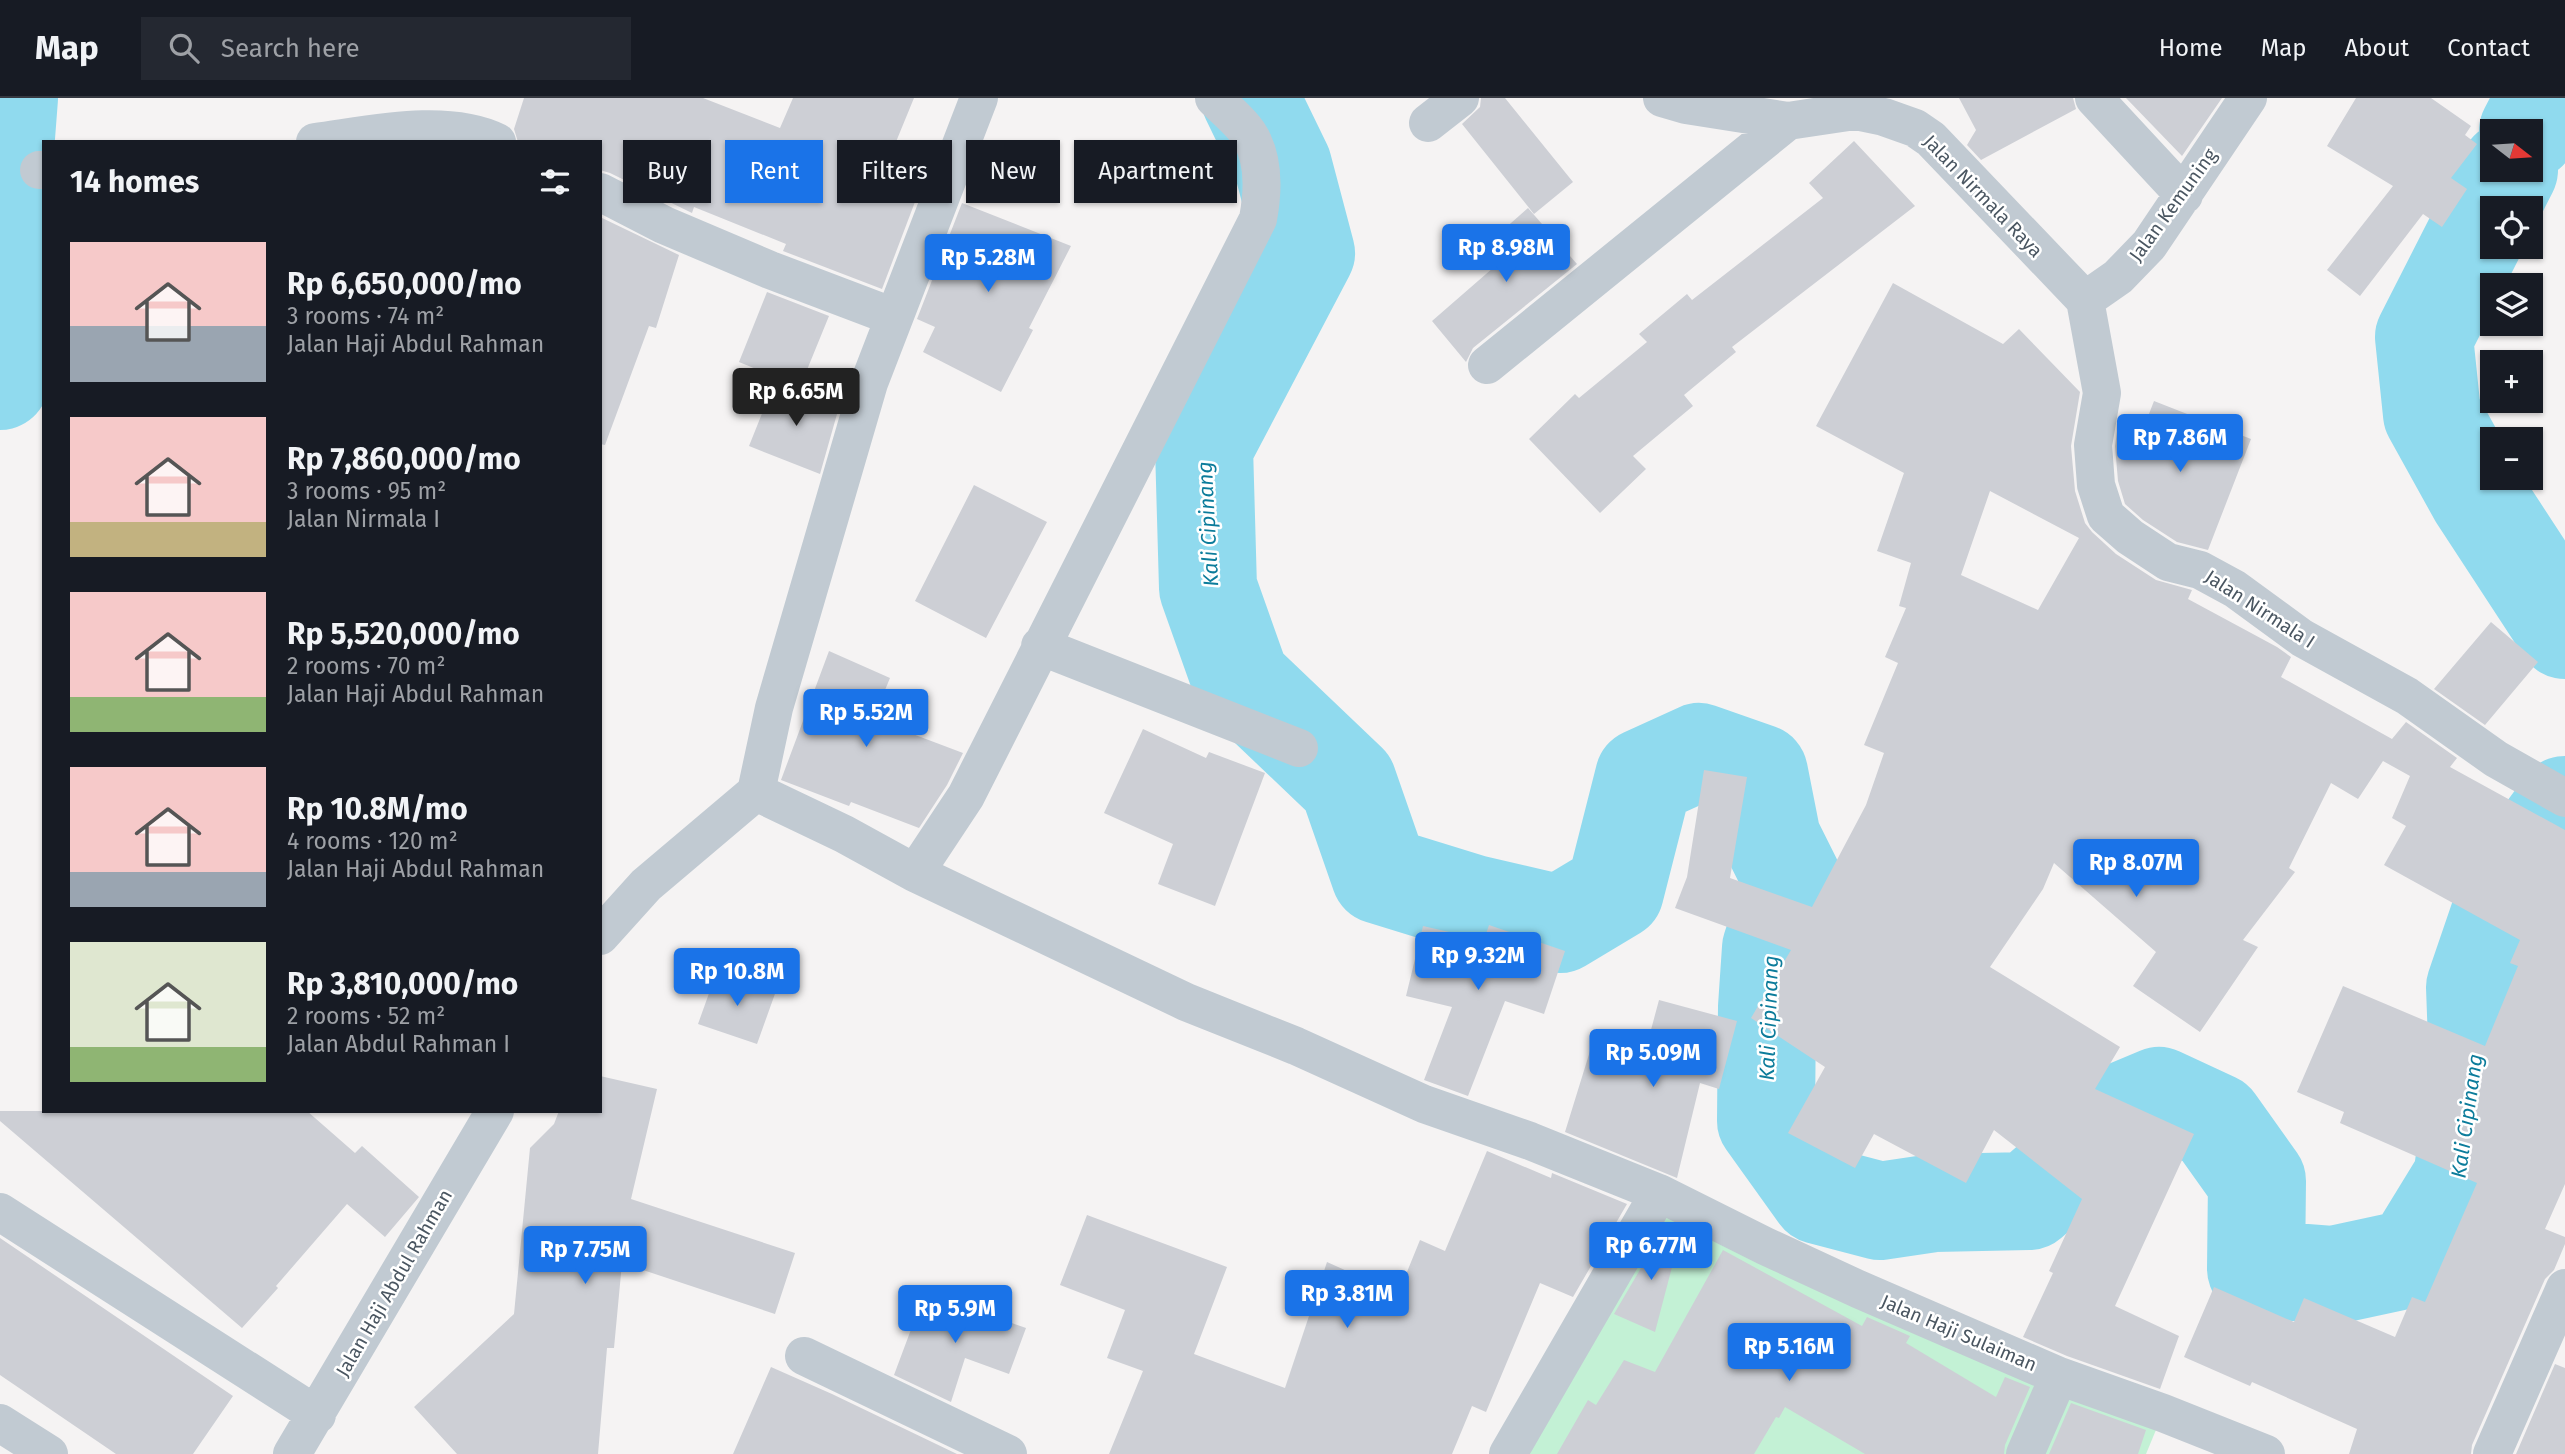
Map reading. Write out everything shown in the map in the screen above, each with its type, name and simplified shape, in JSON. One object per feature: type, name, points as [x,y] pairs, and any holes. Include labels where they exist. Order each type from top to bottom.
[{"type":"street","points":[[602,934],[646,885],[755,792],[774,708],[869,383],[979,98]]},
{"type":"street","points":[[915,873],[966,796],[1258,219],[1262,196],[1261,167],[1249,134],[1214,98]]},
{"type":"street","points":[[1428,123],[1460,98]]},
{"type":"street","name":"Jalan Nirmala Raya","points":[[1662,98],[1686,105],[1788,121],[1855,111],[1884,117],[1914,128],[1931,139],[2085,300]]},
{"type":"street","points":[[2094,98],[2184,195]]},
{"type":"street","name":"Jalan Kemuning","points":[[2085,300],[2119,277],[2149,245],[2248,98]]},
{"type":"street","points":[[1487,365],[1788,121]]},
{"type":"street","points":[[330,140],[398,131],[457,130],[490,140]]},
{"type":"street","points":[[602,193],[676,230],[894,317]]},
{"type":"street","name":"Jalan Nirmala I","points":[[2085,300],[2102,393],[2093,445],[2096,485],[2106,516],[2130,537],[2168,562],[2200,570],[2235,589],[2302,638],[2407,696],[2496,759],[2565,798]]},
{"type":"street","points":[[1040,646],[1298,748]]},
{"type":"street","name":"Jalan Haji Sulaiman","points":[[755,792],[915,873],[1186,1002],[1296,1046],[1424,1104],[1530,1141],[1659,1193],[1846,1284],[2059,1377],[2164,1413],[2266,1454]]},
{"type":"street","name":"Jalan Haji Abdul Rahman","points":[[292,1454],[494,1113]]},
{"type":"street","points":[[1508,1454],[1659,1193]]},
{"type":"street","points":[[0,1212],[317,1415]]},
{"type":"street","points":[[2492,1454],[2565,1288]]},
{"type":"street","points":[[804,1356],[1008,1454]]},
{"type":"street","points":[[2025,1454],[2059,1377]]},
{"type":"street","points":[[0,1423],[49,1454]]},
{"type":"green space","points":[[1659,1193],[2163,1413],[2146,1454],[1508,1454]]},
{"type":"building","points":[[524,98],[703,98],[780,128],[793,98],[914,98],[897,140],[837,140],[837,203],[915,203],[882,289],[783,251],[786,244],[694,207],[692,213],[672,203],[711,203],[711,140],[623,140],[623,179],[602,171],[602,140],[517,140],[514,129]]},
{"type":"building","points":[[1481,98],[1505,98],[1573,182],[1534,214],[1462,124],[1480,107]]},
{"type":"building","points":[[1959,98],[2073,98],[2076,109],[1981,160],[1967,145],[1976,130]]},
{"type":"building","points":[[2126,98],[2222,98],[2182,156]]},
{"type":"building","points":[[2356,98],[2431,98],[2471,126],[2465,135],[2477,144],[2451,178],[2467,189],[2442,227],[2423,214],[2360,296],[2327,270],[2393,186],[2327,146]]},
{"type":"building","points":[[1854,141],[1915,206],[1732,347],[1736,352],[1684,395],[1693,406],[1633,456],[1646,469],[1600,513],[1529,439],[1575,394],[1579,398],[1647,342],[1639,334],[1687,294],[1692,300],[1823,198],[1809,183]]},
{"type":"building","points":[[962,203],[1071,246],[1029,328],[1033,330],[1001,392],[923,352],[935,327],[917,319]]},
{"type":"building","points":[[1528,208],[1577,264],[1473,348],[1466,362],[1432,321],[1509,254],[1494,238]]},
{"type":"building","points":[[602,218],[679,255],[656,328],[649,326],[605,445],[602,444]]},
{"type":"building","points":[[1893,283],[2003,344],[2019,329],[2080,392],[2071,446],[2075,491],[2085,523],[2092,532],[2116,554],[2156,580],[2192,590],[2188,599],[2291,657],[2281,677],[2392,739],[2406,722],[2457,758],[2450,767],[2565,830],[2565,1184],[2545,1229],[2565,1237],[2565,1244],[2554,1270],[2545,1279],[2472,1445],[2471,1454],[2349,1454],[2357,1429],[2252,1382],[2250,1386],[2184,1357],[2214,1287],[2294,1322],[2304,1298],[2395,1337],[2412,1297],[2425,1302],[2477,1183],[2340,1123],[2344,1112],[2297,1092],[2343,986],[2485,1046],[2518,966],[2510,963],[2520,940],[2384,865],[2406,826],[2392,818],[2410,776],[2383,761],[2358,799],[2331,783],[2289,868],[2295,872],[2243,940],[2258,947],[2200,1032],[2133,986],[2156,952],[2054,863],[2043,889],[1990,967],[2120,1047],[2095,1089],[2194,1134],[2115,1306],[2179,1336],[2160,1389],[2067,1356],[2023,1337],[2053,1273],[2049,1271],[2082,1199],[1994,1130],[1966,1183],[1874,1134],[1855,1168],[1788,1133],[1825,1067],[1751,1018],[1791,950],[1675,908],[1687,877],[1704,770],[1747,777],[1730,878],[1812,907],[1866,805],[1884,753],[1864,745],[1898,663],[1885,657],[1906,608],[1899,606],[1911,563],[1877,551],[1904,473],[1816,426]],"holes":[[[1990,491],[2079,538],[2038,610],[1961,575]]]},
{"type":"building","points":[[767,292],[829,316],[800,387],[739,362]]},
{"type":"building","points":[[775,381],[839,407],[820,474],[749,446]]},
{"type":"building","points":[[2154,401],[2251,439],[2208,550],[2177,542],[2143,520],[2125,504],[2118,481],[2115,446],[2117,432],[2135,450]]},
{"type":"building","points":[[974,485],[1047,522],[986,638],[915,601]]},
{"type":"building","points":[[2491,622],[2538,662],[2485,725],[2434,689]]},
{"type":"building","points":[[829,651],[890,678],[873,719],[963,753],[947,785],[919,828],[851,802],[849,806],[781,780]]},
{"type":"building","points":[[1143,729],[1206,758],[1209,752],[1265,773],[1215,906],[1158,884],[1173,844],[1104,813]]},
{"type":"building","points":[[1489,925],[1565,951],[1544,1014],[1505,1001],[1468,1096],[1424,1080],[1452,1007],[1406,996],[1423,926],[1484,940]]},
{"type":"building","points":[[717,971],[776,991],[757,1044],[698,1024]]},
{"type":"building","points":[[1659,1000],[1737,1021],[1719,1089],[1700,1083],[1677,1178],[1565,1132],[1590,1051],[1641,1067]]},
{"type":"building","points":[[602,1076],[657,1089],[631,1199],[795,1253],[775,1314],[622,1263],[614,1348],[607,1348],[598,1454],[457,1454],[414,1407],[514,1314],[530,1148],[554,1124],[558,1113],[602,1113]]},
{"type":"building","points":[[0,1111],[309,1113],[355,1153],[362,1146],[419,1197],[385,1237],[347,1204],[242,1328],[0,1121]]},
{"type":"building","points":[[1487,1151],[1551,1178],[1552,1173],[1627,1204],[1573,1297],[1540,1283],[1486,1412],[1472,1406],[1452,1454],[1109,1454],[1143,1371],[1107,1358],[1125,1310],[1060,1285],[1087,1215],[1227,1267],[1194,1354],[1285,1388],[1327,1262],[1398,1294],[1420,1240],[1445,1251]]},
{"type":"building","points":[[1668,1222],[1682,1229],[1655,1332],[1614,1314]]},
{"type":"building","points":[[0,1238],[233,1396],[193,1454],[116,1454],[0,1375]]},
{"type":"building","points":[[1723,1250],[1862,1326],[1867,1317],[1910,1336],[1906,1343],[1996,1397],[2005,1377],[2030,1387],[2005,1445],[2004,1454],[1865,1454],[1785,1407],[1754,1454],[1557,1454],[1588,1400],[1596,1405],[1624,1360],[1655,1372]]},
{"type":"building","points":[[925,1292],[1026,1328],[1009,1374],[965,1358],[951,1402],[894,1375]]},
{"type":"building","points":[[2555,1364],[2565,1368],[2565,1454],[2516,1454]]},
{"type":"building","points":[[771,1367],[832,1394],[957,1454],[733,1454]]},
{"type":"building","points":[[2071,1403],[2146,1430],[2138,1454],[2049,1454]]},
{"type":"waterway","name":"Kali Cipinang","points":[[0,381],[10,364],[4,163],[9,98]]},
{"type":"waterway","name":"Kali Cipinang","points":[[1250,98],[1283,166],[1306,253],[1204,447],[1208,588],[1241,681],[1348,783],[1380,875],[1474,904],[1560,924],[1615,891],[1644,777],[1699,752],[1759,773],[1772,839],[1793,881],[1771,948],[1767,1007],[1766,1121],[1819,1195],[1880,1211],[1934,1203],[2029,1201],[2060,1174],[2116,1114],[2159,1096],[2215,1122],[2257,1181],[2256,1269],[2334,1275],[2413,1258],[2462,1178],[2478,1068],[2475,987],[2513,876],[2565,805]]},
{"type":"waterway","name":"Kali Cipinang","points":[[2534,119],[2545,98]]},
{"type":"waterway","name":"Kali Cipinang","points":[[2503,182],[2424,337],[2432,414],[2478,497],[2565,630]]}]
